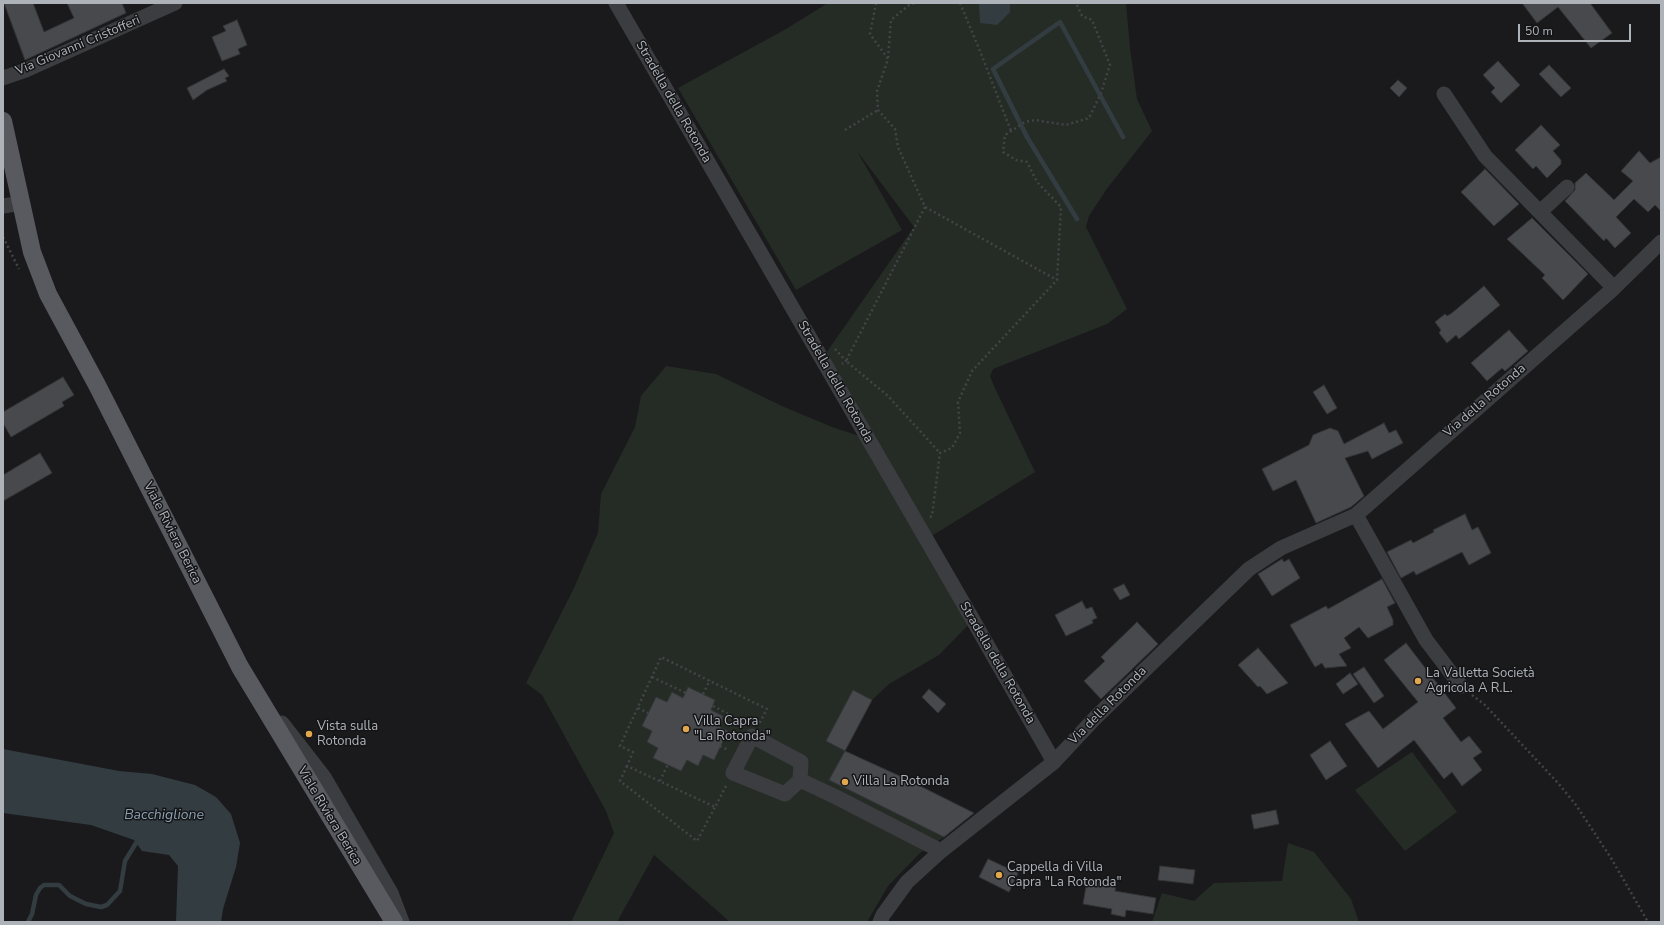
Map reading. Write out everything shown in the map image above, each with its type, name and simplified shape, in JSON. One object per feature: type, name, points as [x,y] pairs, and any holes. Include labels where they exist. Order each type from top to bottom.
[{"type":"main road","name":"Viale Riviera Berica","points":[[3,121],[32,252],[48,294],[101,392],[240,667],[394,922]]},
{"type":"street","name":"Via Giovanni Cristofferi","points":[[3,78],[26,70],[175,3]]},
{"type":"street","name":"Stradella della Rotonda","points":[[616,3],[1054,762]]},
{"type":"street","points":[[1444,94],[1485,156],[1541,211],[1614,288]]},
{"type":"street","points":[[1541,211],[1567,187]]},
{"type":"street","points":[[3,206],[22,203]]},
{"type":"street","name":"Via della Rotonda","points":[[880,922],[907,882],[941,851],[1079,744],[1215,600],[1249,569],[1281,548],[1356,515],[1614,288],[1661,242]]},
{"type":"street","points":[[1356,515],[1426,640],[1461,686]]},
{"type":"street","points":[[240,667],[324,777],[391,893],[402,922]]},
{"type":"street","points":[[754,733],[801,762],[800,780],[784,794],[733,773],[754,733]]},
{"type":"street","points":[[800,780],[941,851]]},
{"type":"path","points":[[876,3],[870,34],[888,59]]},
{"type":"path","points":[[915,3],[909,5],[891,20],[888,59],[877,91],[878,110],[895,129],[898,147],[925,207],[1057,280]]},
{"type":"path","points":[[960,3],[1011,132]]},
{"type":"path","points":[[940,453],[952,448],[960,433],[958,402],[972,371],[1057,280],[1061,207],[1037,182],[1027,162],[1016,160],[1003,152],[1005,135],[1021,125],[1036,120],[1066,125],[1089,118],[1101,93],[1110,65],[1092,20],[1082,16],[1076,3]]},
{"type":"path","points":[[845,130],[878,110]]},
{"type":"path","points":[[918,526],[932,516],[940,453],[888,396],[846,361],[925,207]]},
{"type":"path","points":[[712,706],[754,733],[767,709],[661,657],[620,746],[633,752],[620,781],[697,841],[733,773]]},
{"type":"path","points":[[652,677],[686,693]]},
{"type":"path","points":[[703,694],[710,680]]},
{"type":"path","points":[[1461,686],[1485,704],[1558,783],[1576,805],[1611,858],[1648,922]]},
{"type":"path","points":[[638,708],[648,713]]},
{"type":"path","points":[[660,781],[668,764]]},
{"type":"path","points":[[627,766],[715,806]]},
{"type":"shaded area","points":[[828,3],[1126,3],[1137,99],[1152,131],[1106,190],[1089,216],[1086,227],[1127,309],[1107,324],[993,369],[990,376],[994,386],[1035,472],[930,537],[824,356],[914,227],[857,151],[902,230],[796,290],[678,88],[786,29]]},
{"type":"shaded area","points":[[666,366],[716,374],[784,407],[832,427],[868,439],[973,620],[939,655],[889,684],[872,700],[853,690],[826,741],[845,751],[944,837],[920,853],[888,886],[867,922],[730,922],[654,855],[617,922],[571,922],[614,833],[606,811],[542,695],[526,683],[573,590],[598,533],[601,494],[635,427],[641,396]]},
{"type":"shaded area","points":[[1412,752],[1457,812],[1405,851],[1355,790]]},
{"type":"shaded area","points":[[1288,843],[1314,852],[1351,899],[1359,922],[1152,922],[1162,893],[1194,901],[1214,883],[1282,881]]},
{"type":"water","points":[[979,3],[1010,3],[1010,12],[997,25],[980,23]]},
{"type":"water","name":"Bacchiglione","points":[[3,749],[119,771],[152,774],[195,785],[216,797],[231,814],[240,843],[236,867],[223,909],[221,922],[176,922],[178,866],[169,855],[142,851],[134,840],[91,825],[3,813]]},
{"type":"building","points":[[4,3],[33,3],[44,32],[74,18],[67,3],[122,3],[126,13],[25,60]]},
{"type":"building","points":[[1522,3],[1590,3],[1612,33],[1591,48],[1558,7],[1537,23]]},
{"type":"building","points":[[237,20],[247,45],[238,49],[240,54],[222,61],[212,37],[226,31],[223,26]]},
{"type":"building","points":[[1498,61],[1520,85],[1501,103],[1491,92],[1495,88],[1483,75]]},
{"type":"building","points":[[1549,65],[1571,88],[1561,97],[1539,74]]},
{"type":"building","points":[[224,69],[229,76],[225,78],[227,81],[207,90],[193,100],[187,88]]},
{"type":"building","points":[[1398,80],[1407,88],[1399,97],[1390,88]]},
{"type":"building","points":[[1541,125],[1560,145],[1553,151],[1561,160],[1561,164],[1547,178],[1536,166],[1533,169],[1515,150]]},
{"type":"building","points":[[1639,151],[1650,163],[1661,157],[1661,211],[1655,205],[1648,212],[1634,199],[1616,217],[1631,233],[1615,248],[1606,238],[1604,241],[1565,201],[1575,190],[1575,183],[1586,173],[1614,200],[1633,181],[1621,171]]},
{"type":"building","points":[[1485,169],[1519,204],[1494,226],[1461,192]]},
{"type":"building","points":[[1532,218],[1588,274],[1563,300],[1542,278],[1545,275],[1507,239]]},
{"type":"building","points":[[1484,286],[1500,305],[1459,339],[1456,335],[1447,343],[1439,333],[1441,330],[1435,322],[1445,314],[1447,316],[1452,313]]},
{"type":"building","points":[[1509,330],[1528,351],[1505,371],[1502,368],[1487,381],[1471,363]]},
{"type":"building","points":[[63,377],[74,395],[62,402],[64,406],[11,437],[3,423],[3,412]]},
{"type":"building","points":[[1324,385],[1337,408],[1327,414],[1313,392]]},
{"type":"building","points":[[1384,423],[1389,433],[1396,430],[1403,443],[1372,459],[1368,451],[1345,458],[1364,496],[1351,507],[1316,523],[1296,480],[1273,491],[1262,469],[1309,445],[1313,435],[1330,428],[1338,431],[1344,444]]},
{"type":"building","points":[[40,453],[52,473],[3,501],[3,475]]},
{"type":"building","points":[[1465,514],[1472,530],[1478,527],[1491,553],[1469,565],[1462,552],[1416,575],[1414,571],[1401,578],[1387,552],[1411,540],[1413,543],[1434,532],[1433,530]]},
{"type":"building","points":[[1282,559],[1284,562],[1289,559],[1300,578],[1272,596],[1258,574]]},
{"type":"building","points":[[1382,579],[1395,603],[1387,607],[1393,620],[1393,625],[1368,638],[1359,627],[1344,638],[1351,648],[1339,654],[1347,666],[1325,668],[1322,663],[1315,667],[1290,625],[1326,606],[1328,609]]},
{"type":"building","points":[[1124,584],[1130,595],[1120,600],[1113,589]]},
{"type":"building","points":[[1082,601],[1086,609],[1092,607],[1097,618],[1092,620],[1093,623],[1066,636],[1055,615]]},
{"type":"building","points":[[1137,622],[1158,644],[1101,699],[1084,681],[1105,661],[1101,657]]},
{"type":"building","points":[[1406,643],[1456,708],[1443,718],[1461,742],[1469,736],[1482,752],[1473,758],[1482,770],[1462,786],[1452,772],[1444,779],[1414,740],[1378,768],[1345,724],[1369,711],[1383,729],[1418,702],[1384,660]]},
{"type":"building","points":[[1258,648],[1288,683],[1267,694],[1260,686],[1258,687],[1238,665]]},
{"type":"building","points":[[1364,667],[1384,696],[1374,703],[1353,674]]},
{"type":"building","points":[[1350,673],[1358,684],[1343,694],[1336,684]]},
{"type":"building","name":"Villa Capra \"La Rotonda\"","points":[[688,687],[715,700],[711,710],[723,716],[720,727],[728,731],[714,760],[703,755],[698,766],[687,760],[681,771],[653,758],[658,748],[647,742],[652,731],[642,726],[656,697],[667,702],[672,692],[683,698]]},
{"type":"building","points":[[929,689],[946,704],[938,713],[922,697]]},
{"type":"building","points":[[853,690],[872,700],[845,751],[826,741]]},
{"type":"building","points":[[1330,741],[1347,766],[1326,780],[1310,755]]},
{"type":"building","points":[[845,751],[904,778],[974,813],[944,837],[829,780]]},
{"type":"building","points":[[1276,810],[1279,824],[1254,829],[1251,815]]},
{"type":"building","name":"Cappella di Villa Capra \"La Rotonda\"","points":[[988,859],[1018,873],[1009,892],[979,877]]},
{"type":"building","points":[[1160,866],[1195,870],[1193,884],[1158,880]]},
{"type":"building","points":[[1087,881],[1116,885],[1115,891],[1156,898],[1153,914],[1126,910],[1125,917],[1111,914],[1112,909],[1083,904]]},
{"type":"waterway","points":[[1077,219],[1027,137],[993,69],[1060,22],[1123,137]]},
{"type":"waterway","points":[[28,922],[32,914],[36,895],[40,888],[44,885],[59,885],[70,896],[86,904],[101,907],[107,905],[120,891],[125,861],[136,843]]},
{"type":"place","name":"La Valletta Società Agricola A R.L.","points":[[1418,681]]},
{"type":"place","name":"Villa Capra \"La Rotonda\"","points":[[686,729]]},
{"type":"place","name":"Vista sulla Rotonda","points":[[309,734]]},
{"type":"place","name":"Villa La Rotonda","points":[[845,782]]},
{"type":"place","name":"Cappella di Villa Capra \"La Rotonda\"","points":[[999,875]]}]
